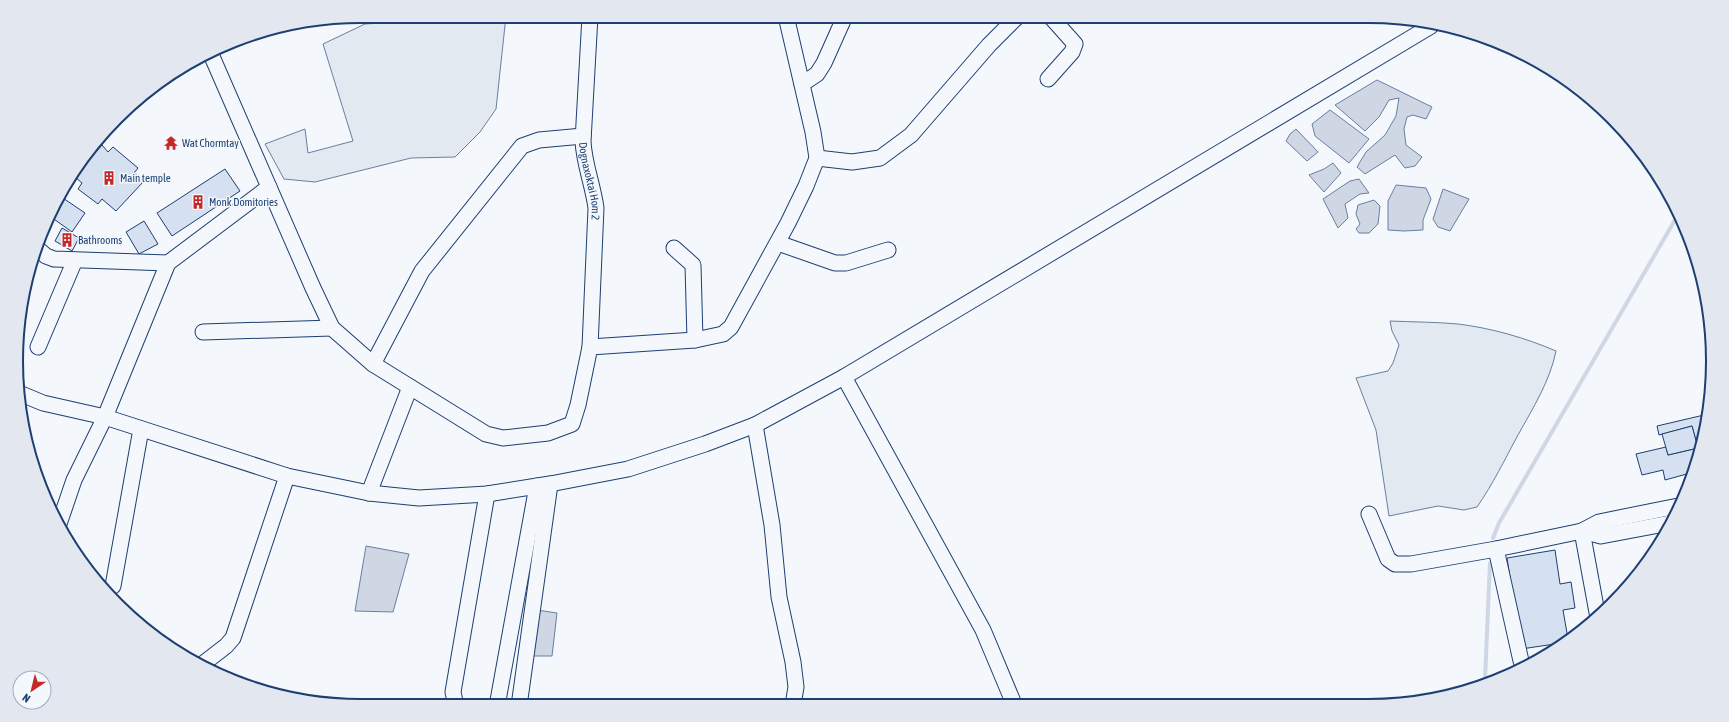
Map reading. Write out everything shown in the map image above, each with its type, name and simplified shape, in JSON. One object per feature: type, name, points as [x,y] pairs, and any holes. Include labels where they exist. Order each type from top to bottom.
[{"type":"street","name":"Dognaxoktai Hom 2","points":[[410,387],[486,434],[503,438],[548,433],[572,424],[578,405],[590,347],[596,208],[594,191],[584,156],[583,136],[590,23]]},
{"type":"street","points":[[590,347],[695,340],[723,334],[732,327],[778,243],[818,158],[788,23]]},
{"type":"street","points":[[802,84],[817,74],[824,63],[843,23]]},
{"type":"street","points":[[818,158],[852,162],[880,158],[911,135],[989,46],[1011,23]]},
{"type":"street","points":[[1048,79],[1072,52],[1075,44],[1056,23]]},
{"type":"street","points":[[25,396],[43,403],[105,416],[287,476],[369,493],[419,498],[487,494],[544,485],[628,468],[704,444],[756,425],[844,377],[1428,28]]},
{"type":"street","points":[[213,58],[332,328],[373,364],[410,387],[369,493]]},
{"type":"street","points":[[373,364],[422,271],[522,146],[539,140],[583,136]]},
{"type":"street","points":[[61,516],[74,480],[105,416],[168,263],[269,187]]},
{"type":"street","points":[[778,243],[835,263],[846,263],[888,250]]},
{"type":"street","points":[[674,248],[693,265],[695,340]]},
{"type":"street","points":[[41,252],[46,256],[54,259],[168,263]]},
{"type":"street","points":[[38,347],[75,260]]},
{"type":"street","points":[[203,332],[332,328]]},
{"type":"street","points":[[844,377],[983,630],[1012,699]]},
{"type":"street","points":[[756,425],[772,525],[779,597],[793,662],[796,687],[794,699]]},
{"type":"street","points":[[113,586],[141,429]]},
{"type":"street","points":[[206,661],[226,646],[233,638],[287,476]]},
{"type":"street","points":[[499,699],[544,485]]},
{"type":"street","points":[[521,699],[544,485]]},
{"type":"street","points":[[454,699],[453,692],[487,494]]},
{"type":"street","points":[[1369,514],[1388,559],[1395,564],[1433,561],[1496,549],[1582,531],[1599,522],[1672,507]]},
{"type":"street","points":[[1582,531],[1601,536],[1664,524]]},
{"type":"street","points":[[1582,531],[1596,610]]},
{"type":"street","points":[[1496,549],[1522,662]]},
{"type":"shaded area","points":[[505,23],[496,109],[480,132],[455,157],[411,158],[315,182],[284,179],[265,144],[305,129],[308,153],[353,141],[323,44],[365,24]]},
{"type":"shaded area","points":[[1377,80],[1432,107],[1426,119],[1413,115],[1407,117],[1404,129],[1406,145],[1422,157],[1415,166],[1405,168],[1395,155],[1365,174],[1357,167],[1366,152],[1385,135],[1396,116],[1399,98],[1389,100],[1379,117],[1365,131],[1335,105]]},
{"type":"shaded area","points":[[1330,110],[1369,139],[1349,163],[1315,136],[1312,124]]},
{"type":"shaded area","points":[[1296,129],[1318,152],[1307,161],[1286,141],[1290,134]]},
{"type":"shaded area","points":[[1333,163],[1341,173],[1324,192],[1309,175],[1324,169]]},
{"type":"shaded area","points":[[1359,179],[1369,193],[1360,194],[1345,204],[1348,218],[1338,228],[1323,199],[1350,181]]},
{"type":"shaded area","points":[[1396,185],[1426,188],[1431,199],[1423,220],[1423,230],[1388,230],[1388,201]]},
{"type":"shaded area","points":[[1443,189],[1469,199],[1450,231],[1438,227],[1433,219]]},
{"type":"shaded area","points":[[1374,200],[1380,206],[1378,224],[1369,233],[1359,233],[1356,229],[1360,224],[1356,214],[1358,205]]},
{"type":"shaded area","points":[[1390,321],[1458,324],[1483,328],[1508,334],[1556,351],[1550,373],[1540,394],[1494,480],[1477,507],[1464,510],[1438,506],[1389,516],[1376,430],[1356,378],[1388,371],[1393,363],[1399,345],[1392,331]]},
{"type":"shaded area","points":[[366,546],[409,554],[393,612],[355,611]]},
{"type":"shaded area","points":[[537,610],[557,613],[552,656],[532,656]]},
{"type":"building","name":"Main temple","points":[[102,145],[108,152],[113,147],[138,168],[134,173],[144,181],[116,211],[102,199],[98,204],[78,189],[82,183],[77,178]]},
{"type":"building","name":"Monk Domitories","points":[[225,169],[240,191],[172,236],[157,213]]},
{"type":"building","points":[[64,199],[85,213],[72,232],[55,220]]},
{"type":"building","points":[[144,221],[158,244],[139,254],[126,232]]},
{"type":"building","name":"Bathrooms","points":[[62,228],[79,238],[72,251],[55,241]]},
{"type":"building","points":[[1702,416],[1696,441],[1692,426],[1659,435],[1657,426]]},
{"type":"building","points":[[1692,426],[1696,441],[1694,449],[1668,455],[1662,434]]},
{"type":"building","points":[[1666,447],[1668,455],[1694,449],[1686,474],[1665,480],[1663,470],[1642,475],[1636,454]]},
{"type":"building","points":[[1555,550],[1560,584],[1571,582],[1575,608],[1563,610],[1567,634],[1552,644],[1521,649],[1507,558]]},
{"type":"waterway","points":[[1493,538],[1499,523],[1675,220]]},
{"type":"waterway","points":[[1485,678],[1490,563]]},
{"type":"place","name":"Wat Chormtay","points":[[171,143]]},
{"type":"place","name":"Main temple","points":[[109,178]]},
{"type":"place","name":"Monk Domitories","points":[[198,202]]},
{"type":"place","name":"Bathrooms","points":[[67,240]]}]
